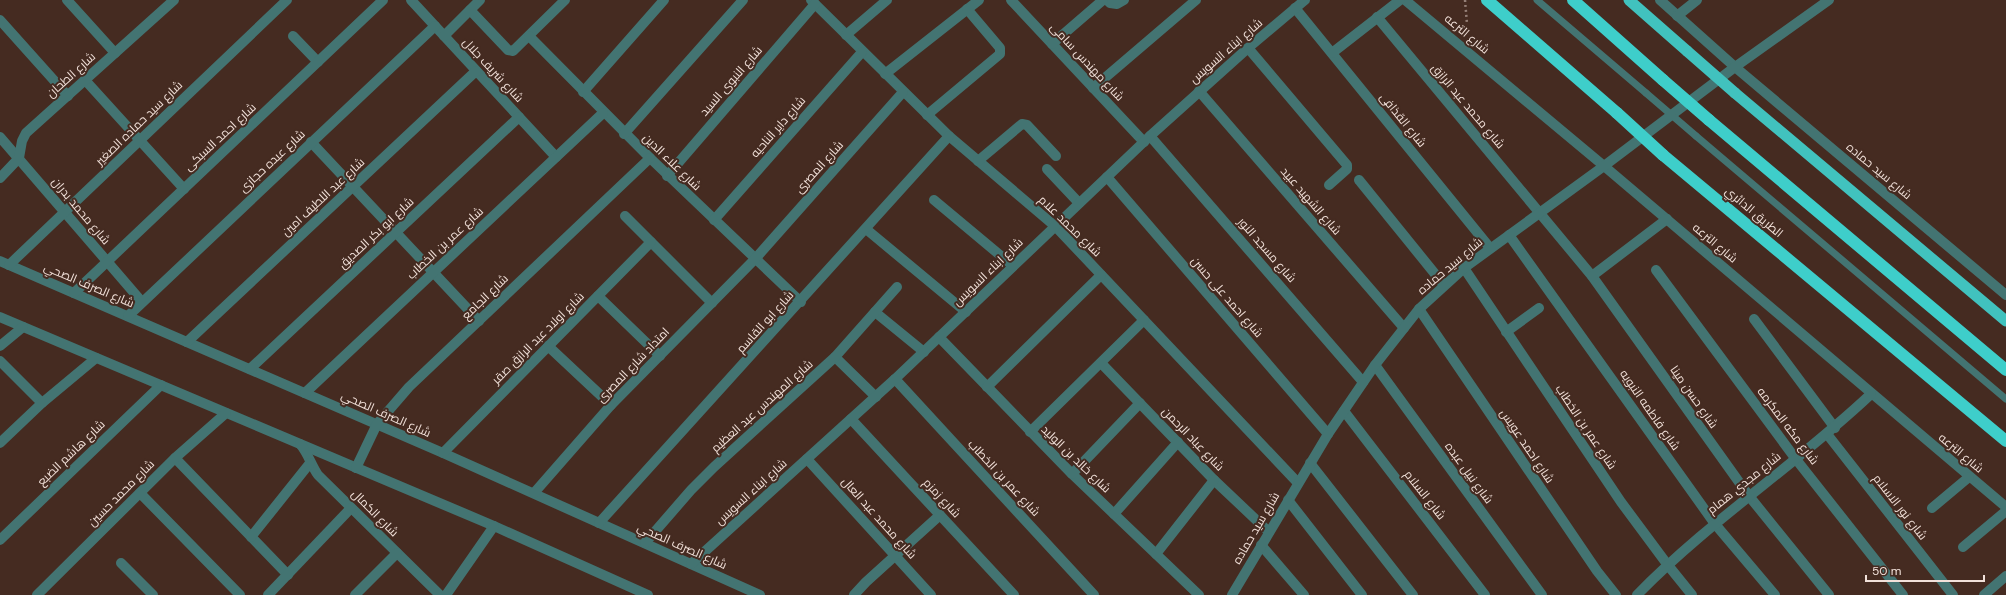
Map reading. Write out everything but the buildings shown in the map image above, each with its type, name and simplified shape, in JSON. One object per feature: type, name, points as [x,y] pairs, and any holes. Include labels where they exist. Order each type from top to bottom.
[{"type":"highway","name":"الطريق الدائري","points":[[1488,0],[1663,155],[2006,442]]},
{"type":"highway","points":[[1573,0],[1709,120],[2006,370]]},
{"type":"highway","points":[[1630,0],[1735,93],[2006,321]]},
{"type":"street","points":[[67,0],[115,53]]},
{"type":"street","name":"شارع سيد حماده الصغير","points":[[5,263],[65,212],[287,0]]},
{"type":"street","name":"شارع احمد السبكى","points":[[74,293],[383,0]]},
{"type":"street","name":"شارع شريف جلال","points":[[411,0],[556,157]]},
{"type":"street","points":[[444,36],[480,0]]},
{"type":"street","points":[[470,10],[509,51],[514,50],[565,0]]},
{"type":"street","points":[[583,92],[664,0]]},
{"type":"street","points":[[624,134],[743,0]]},
{"type":"street","points":[[846,35],[887,0]]},
{"type":"street","points":[[885,74],[979,0]]},
{"type":"street","name":"شارع مهندس سامى","points":[[1010,0],[1093,88],[1147,139]]},
{"type":"street","points":[[1052,44],[1103,0]]},
{"type":"street","points":[[1107,0],[1114,4],[1120,3],[1124,0]]},
{"type":"street","points":[[1093,88],[1196,0]]},
{"type":"street","name":"شارع ابناء السويس","points":[[691,564],[876,397],[1056,227],[1079,203],[1199,91],[1305,0]]},
{"type":"street","points":[[1332,53],[1400,0]]},
{"type":"street","name":"شارع الترعه","points":[[1405,0],[1667,219],[1871,394],[2006,507]]},
{"type":"street","name":"شارع سيد حماده","points":[[1660,0],[1734,67],[2006,295]]},
{"type":"street","points":[[1677,16],[1697,0]]},
{"type":"street","name":"شارع سيد حماده","points":[[1232,595],[1328,434],[1375,365],[1419,309],[1444,285],[1490,248],[1604,166],[1734,67],[1829,0]]},
{"type":"street","name":"شارع الطحان","points":[[19,158],[22,141],[26,133],[115,53],[167,2]]},
{"type":"street","name":"شارع محمد علام","points":[[813,2],[862,52],[949,136],[1056,227],[1298,483]]},
{"type":"street","name":"شارع النبوى السيد","points":[[667,176],[813,2]]},
{"type":"street","name":"شارع القذافى","points":[[1295,8],[1490,248]]},
{"type":"street","points":[[927,115],[1000,54],[1000,48],[967,9]]},
{"type":"street","name":"شارع محمد عبد الرازق","points":[[1377,17],[1540,212]]},
{"type":"street","points":[[0,20],[68,96]]},
{"type":"street","name":"شارع عبده حجازى","points":[[128,316],[435,26]]},
{"type":"street","points":[[293,36],[318,62]]},
{"type":"street","name":"شارع علاء الدين","points":[[529,36],[624,134],[801,302]]},
{"type":"street","points":[[1248,48],[1347,165],[1347,169],[1329,185]]},
{"type":"street","name":"شارع داير الناحيه","points":[[714,220],[862,52]]},
{"type":"street","name":"شارع عبد اللطيف امين","points":[[187,342],[476,71]]},
{"type":"street","points":[[85,80],[184,189]]},
{"type":"street","name":"شارع الشهيد عبيد","points":[[1199,91],[1404,328]]},
{"type":"street","name":"شارع المصرى","points":[[755,259],[903,92]]},
{"type":"street","name":"شارع عمر بن الخطاب","points":[[305,393],[603,113]]},
{"type":"street","name":"شارع ابو بكر الصديق","points":[[250,369],[519,117]]},
{"type":"street","points":[[978,161],[1022,124],[1027,125],[1056,156]]},
{"type":"street","name":"شارع ابو القاسم","points":[[599,523],[801,302],[949,136]]},
{"type":"street","name":"شارع محمد بدران","points":[[0,137],[142,302]]},
{"type":"street","name":"شارع مسجد النور","points":[[1147,139],[1363,382]]},
{"type":"street","points":[[312,142],[479,320]]},
{"type":"street","points":[[0,178],[19,158]]},
{"type":"street","name":"شارع الجامع","points":[[356,468],[377,424],[409,388],[650,158]]},
{"type":"street","points":[[1047,169],[1079,203]]},
{"type":"street","name":"شارع احمد على حسن","points":[[1107,177],[1328,434]]},
{"type":"street","points":[[1359,180],[1444,285]]},
{"type":"street","points":[[934,200],[1013,266]]},
{"type":"street","name":"شارع حسن مينا","points":[[1540,212],[1592,276],[1749,496],[1829,595]]},
{"type":"street","points":[[625,216],[712,303]]},
{"type":"street","points":[[1592,276],[1667,219]]},
{"type":"street","points":[[866,229],[966,312]]},
{"type":"street","name":"شارع فاطمه النبويه","points":[[1509,235],[1715,524],[1775,595]]},
{"type":"street","name":"شارع اولاد عبد الرازق صقر","points":[[443,452],[651,242]]},
{"type":"street","name":"امتداد شارع المصرى","points":[[534,493],[611,405],[755,259]]},
{"type":"street","name":"شارع الصرف الصحي","points":[[5,263],[443,452],[760,595]]},
{"type":"street","name":"شارع عمر بن الخطاب","points":[[1464,268],[1621,502],[1692,595]]},
{"type":"street","name":"شارع مكه المكرمه","points":[[1656,270],[1795,458],[1902,595]]},
{"type":"street","points":[[987,387],[1101,275]]},
{"type":"street","name":"شارع المهندس عبد العظيم","points":[[645,543],[691,490],[714,467],[835,357],[897,287]]},
{"type":"street","points":[[598,296],[660,356]]},
{"type":"street","points":[[1506,332],[1539,308]]},
{"type":"street","name":"شارع احمد عويس","points":[[1419,309],[1597,571],[1616,595]]},
{"type":"street","points":[[875,312],[924,352]]},
{"type":"street","points":[[0,317],[494,526],[648,595]]},
{"type":"street","name":"شارع نور الاسلام","points":[[1754,319],[1831,431],[1953,595]]},
{"type":"street","points":[[1030,432],[1144,320]]},
{"type":"street","points":[[0,346],[23,327]]},
{"type":"street","name":"شارع خالد بن الوليد","points":[[939,337],[1072,474],[1199,595]]},
{"type":"street","points":[[548,346],[611,405]]},
{"type":"street","points":[[835,357],[876,397]]},
{"type":"street","points":[[0,443],[42,403],[96,358]]},
{"type":"street","points":[[0,362],[42,403]]},
{"type":"street","name":"شارع عباد الرحمن","points":[[1101,362],[1214,480],[1269,532]]},
{"type":"street","name":"شارع نبيل عبده","points":[[1375,365],[1542,595]]},
{"type":"street","name":"شارع عمر بن الخطاب","points":[[894,379],[1094,595]]},
{"type":"street","name":"شارع هاشم الضبع","points":[[0,540],[161,385]]},
{"type":"street","name":"شارع مجدي همام","points":[[1637,595],[1667,564],[1795,458],[1831,431],[1871,394]]},
{"type":"street","points":[[1072,474],[1140,403]]},
{"type":"street","name":"شارع السلام","points":[[1344,411],[1485,595]]},
{"type":"street","name":"شارع محمد حسين","points":[[37,595],[175,458],[226,413]]},
{"type":"street","name":"شارع زمزم","points":[[851,419],[1014,595]]},
{"type":"street","points":[[1114,514],[1178,442]]},
{"type":"street","name":"شارع الكمال","points":[[300,444],[305,450],[310,464],[318,475],[440,595]]},
{"type":"street","points":[[175,458],[288,575]]},
{"type":"street","name":"شارع محمد عبد العال","points":[[807,459],[930,595]]},
{"type":"street","points":[[1310,463],[1413,595]]},
{"type":"street","points":[[251,537],[310,464]]},
{"type":"street","points":[[1932,508],[1969,477]]},
{"type":"street","points":[[1156,554],[1214,480]]},
{"type":"street","points":[[140,493],[240,595]]},
{"type":"street","points":[[1288,500],[1362,595]]},
{"type":"street","points":[[268,595],[351,508]]},
{"type":"street","points":[[1963,547],[2006,511]]},
{"type":"street","points":[[854,595],[940,515]]},
{"type":"street","points":[[446,595],[494,526]]},
{"type":"street","points":[[1261,545],[1304,595]]},
{"type":"street","points":[[355,595],[397,553]]},
{"type":"street","points":[[121,563],[153,595]]},
{"type":"street","points":[[1984,595],[2006,576]]},
{"type":"lane","points":[[1537,0],[2006,399]]},
{"type":"path","points":[[1465,0],[1467,24]]}]
